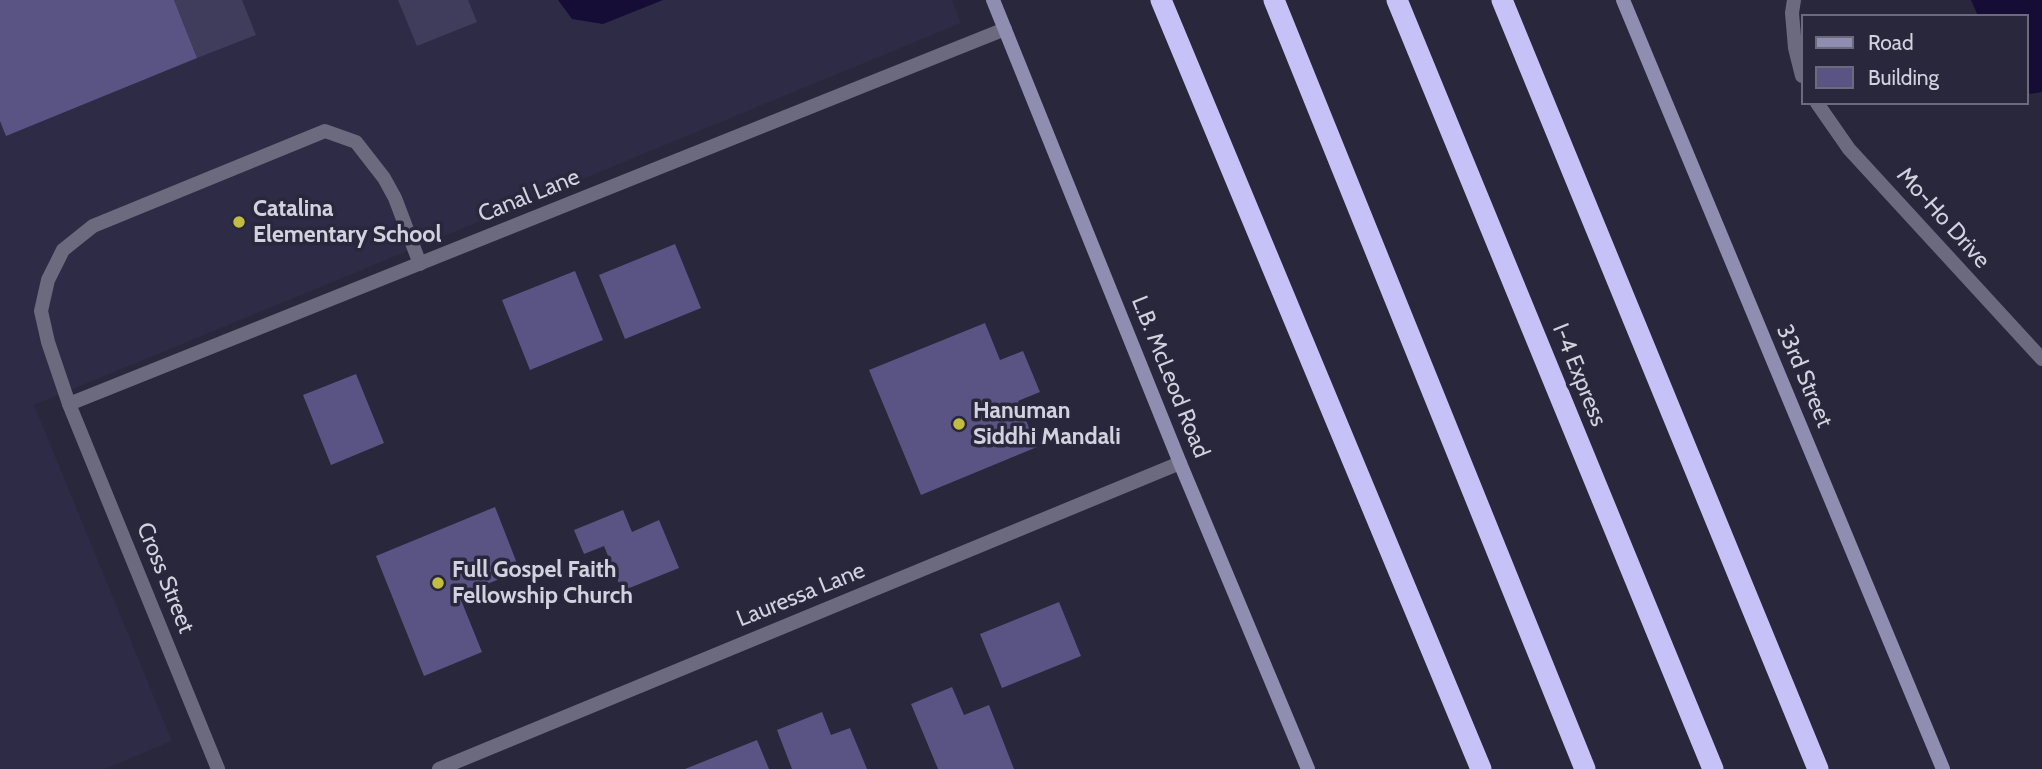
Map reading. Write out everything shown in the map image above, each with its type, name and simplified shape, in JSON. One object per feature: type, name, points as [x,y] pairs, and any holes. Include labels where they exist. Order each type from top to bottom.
[{"type":"highway","points":[[1161,0],[1481,769]]},
{"type":"highway","points":[[1274,0],[1585,769]]},
{"type":"highway","name":"I-4 Express","points":[[1397,0],[1713,769]]},
{"type":"highway","points":[[1502,0],[1818,769]]},
{"type":"street","name":"L.B. McLeod Road","points":[[993,0],[1180,463],[1308,769]]},
{"type":"street","name":"33rd Street","points":[[1623,0],[1943,769]]},
{"type":"street","points":[[1794,0],[1796,48],[1800,67]]},
{"type":"street","name":"Canal Lane","points":[[69,404],[1005,29]]},
{"type":"street","name":"Mo-Ho Drive","points":[[1818,105],[1849,149],[2042,359]]},
{"type":"street","name":"Cross Street","points":[[218,769],[69,404],[48,342],[41,311],[48,281],[63,250],[93,226],[325,131],[356,142],[384,178],[398,206],[420,264]]},
{"type":"street","name":"Lauressa Lane","points":[[439,769],[1180,463]]},
{"type":"shaded area","name":"Catalina Elementary School","points":[[0,0],[952,0],[961,23],[34,405],[172,741],[105,769],[0,769]]},
{"type":"shaded area","points":[[174,0],[242,0],[256,35],[197,58]]},
{"type":"shaded area","points":[[398,0],[468,0],[477,22],[417,46]]},
{"type":"shaded area","points":[[558,0],[663,0],[603,24],[572,19]]},
{"type":"shaded area","points":[[1971,0],[2042,0],[2042,92],[2030,94],[2028,92],[2028,14],[1977,14]]},
{"type":"building","points":[[0,0],[174,0],[197,58],[6,136],[0,121]]},
{"type":"building","points":[[675,244],[701,308],[625,339],[599,275]]},
{"type":"building","points":[[575,271],[603,340],[530,370],[502,300]]},
{"type":"building","name":"Hanuman Siddhi Mandali","points":[[985,323],[1000,360],[1023,351],[1040,392],[1018,401],[1037,447],[921,495],[869,370]]},
{"type":"building","points":[[356,374],[384,443],[331,465],[303,395]]},
{"type":"building","name":"Full Gospel Faith Fellowship Church","points":[[495,507],[520,571],[459,595],[482,652],[424,676],[376,556]]},
{"type":"building","points":[[623,510],[632,532],[659,520],[679,568],[622,591],[604,546],[584,554],[574,530]]},
{"type":"building","points":[[1059,602],[1081,656],[1002,688],[980,634]]},
{"type":"building","points":[[952,687],[964,715],[989,705],[1014,769],[938,769],[911,704]]},
{"type":"building","points":[[822,712],[831,735],[850,728],[867,769],[792,769],[777,730]]},
{"type":"building","points":[[757,740],[769,769],[685,769]]},
{"type":"place","name":"Catalina Elementary School","points":[[239,222]]},
{"type":"place","name":"Hanuman Siddhi Mandali","points":[[959,424]]},
{"type":"place","name":"Full Gospel Faith Fellowship Church","points":[[438,583]]}]
